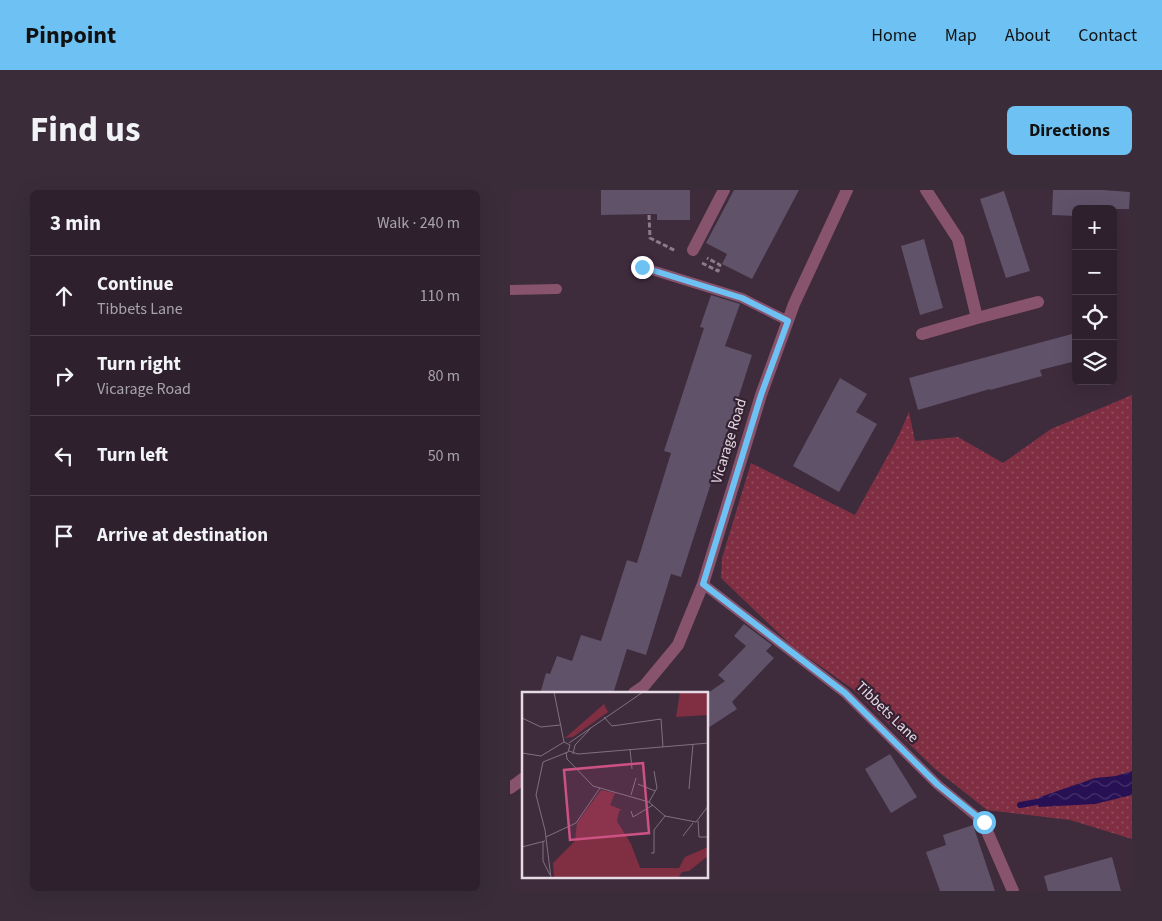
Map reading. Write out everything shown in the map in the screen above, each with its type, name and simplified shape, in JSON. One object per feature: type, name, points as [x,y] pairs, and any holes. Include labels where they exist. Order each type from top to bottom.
[{"type":"street","points":[[694,250],[724,190]]},
{"type":"street","name":"Vicarage Road","points":[[636,692],[644,686],[678,645],[703,584],[758,404],[788,321],[847,190]]},
{"type":"street","points":[[926,190],[958,239],[977,318]]},
{"type":"street","points":[[922,334],[1038,302]]},
{"type":"street","points":[[510,788],[522,779]]},
{"type":"street","name":"Tibbets Lane","points":[[984,822],[1013,891]]},
{"type":"lane","points":[[642,267],[742,298],[788,321]]},
{"type":"lane","points":[[510,290],[557,289]]},
{"type":"lane","name":"Tibbets Lane","points":[[703,584],[845,693],[938,785],[984,822]]},
{"type":"shaded area","points":[[1132,395],[1132,839],[1070,820],[987,810],[935,769],[854,690],[792,646],[721,578],[722,558],[751,463],[855,515],[897,439],[909,412],[915,441],[958,437],[1003,463],[1051,429]]},
{"type":"water","points":[[1132,771],[1132,795],[1095,804],[1038,807],[1040,797],[1095,778],[1116,776]]},
{"type":"building","points":[[601,190],[690,190],[690,220],[657,220],[657,214],[601,215]]},
{"type":"building","points":[[734,190],[799,190],[752,279],[722,264],[727,254],[706,243]]},
{"type":"building","points":[[1053,190],[1130,192],[1129,209],[1117,209],[1117,205],[1072,205],[1072,216],[1052,215]]},
{"type":"building","points":[[1004,191],[1030,271],[1006,278],[980,199]]},
{"type":"building","points":[[924,239],[943,308],[920,315],[901,246]]},
{"type":"building","points":[[711,295],[740,304],[725,346],[752,355],[681,577],[671,574],[646,655],[627,649],[614,692],[541,692],[546,673],[550,674],[557,656],[572,661],[581,635],[601,641],[627,560],[637,563],[671,453],[664,451],[704,328],[700,327]]},
{"type":"building","points":[[1072,334],[1072,362],[1040,370],[1042,376],[918,410],[909,378]]},
{"type":"building","points":[[840,378],[867,394],[856,412],[877,424],[839,492],[793,466]]},
{"type":"building","points":[[744,624],[772,645],[766,651],[774,658],[732,702],[737,709],[709,727],[709,692],[725,681],[718,675],[746,646],[734,636]]},
{"type":"building","points":[[890,754],[917,797],[891,813],[865,769]]},
{"type":"building","points":[[973,825],[995,891],[940,891],[926,852],[946,845],[943,835]]},
{"type":"building","points":[[1112,857],[1121,891],[1048,891],[1044,876]]},
{"type":"waterway","points":[[1020,805],[1048,800]]},
{"type":"route","points":[[642,267],[742,298],[788,321],[738,465],[703,584],[845,693],[938,785],[984,822]]}]
